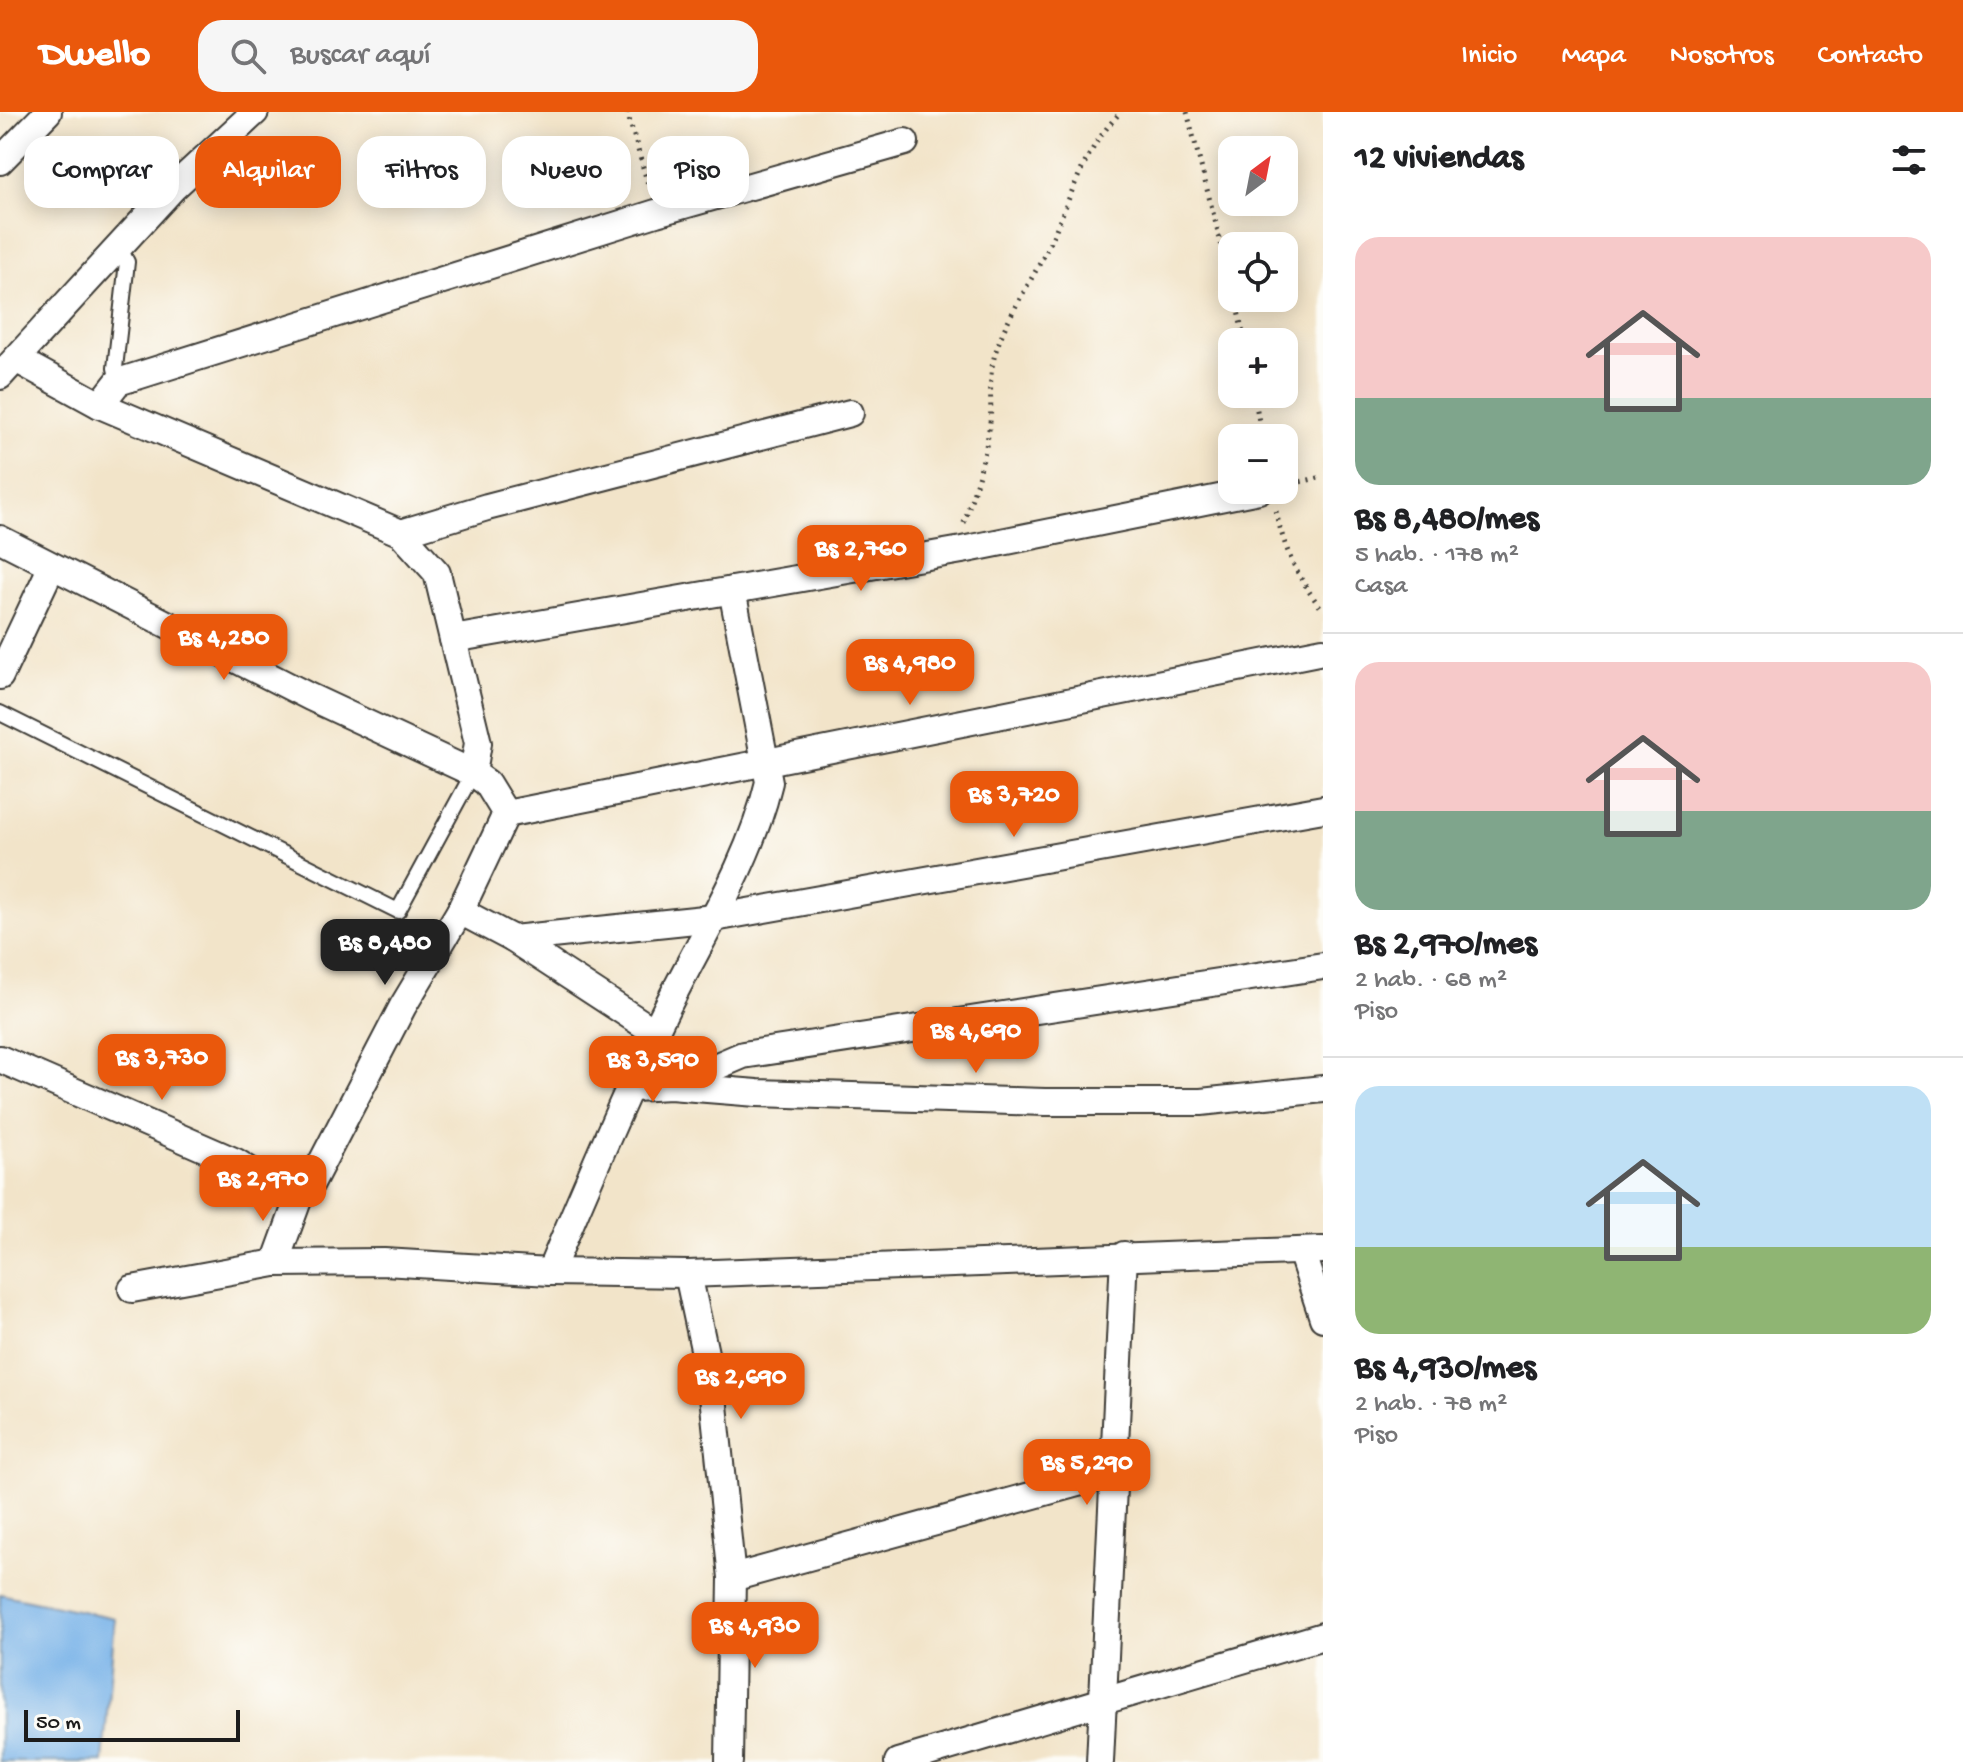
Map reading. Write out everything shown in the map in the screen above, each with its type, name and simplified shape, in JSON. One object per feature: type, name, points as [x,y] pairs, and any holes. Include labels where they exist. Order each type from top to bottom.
[{"type":"street","points":[[0,161],[48,112]]},
{"type":"street","points":[[255,112],[173,188],[8,368],[401,533],[437,573],[478,743],[473,773]]},
{"type":"street","points":[[100,405],[118,382],[656,213],[905,142]]},
{"type":"street","points":[[401,533],[487,507],[850,413]]},
{"type":"street","points":[[453,639],[1232,504]]},
{"type":"street","points":[[0,539],[51,568],[473,773],[487,783],[506,814]]},
{"type":"street","points":[[0,676],[51,568]]},
{"type":"street","points":[[550,1272],[655,1032],[714,918],[762,810],[769,782],[732,590]]},
{"type":"street","points":[[506,814],[1323,651]]},
{"type":"street","points":[[513,939],[714,918],[1323,809]]},
{"type":"street","points":[[275,1263],[298,1200],[309,1187],[403,1006],[460,911],[506,814]]},
{"type":"street","points":[[460,911],[513,939],[655,1032]]},
{"type":"street","points":[[670,1086],[743,1055],[1323,966]]},
{"type":"street","points":[[0,1059],[236,1162],[298,1200]]},
{"type":"street","points":[[633,1088],[670,1086],[757,1093],[1045,1102],[1201,1102],[1323,1089]]},
{"type":"street","points":[[132,1289],[275,1263],[384,1262],[550,1272],[688,1274],[1124,1255],[1312,1251],[1323,1318]]},
{"type":"street","points":[[1100,1762],[1124,1255]]},
{"type":"street","points":[[688,1274],[712,1386],[732,1578],[729,1762]]},
{"type":"street","points":[[732,1578],[1114,1473]]},
{"type":"street","points":[[898,1762],[1323,1636]]},
{"type":"lane","points":[[118,382],[115,368],[127,262],[119,247]]},
{"type":"lane","points":[[0,713],[398,911],[473,773]]},
{"type":"path","points":[[627,112],[656,213]]},
{"type":"path","points":[[962,550],[962,532],[987,443],[992,367],[1004,332],[1049,247],[1083,162],[1105,128],[1121,112]]},
{"type":"path","points":[[1187,112],[1218,232]]},
{"type":"path","points":[[1298,482],[1323,477]]},
{"type":"path","points":[[1269,504],[1298,577],[1323,610]]},
{"type":"water","points":[[0,1594],[115,1618],[103,1762],[0,1762]]}]
